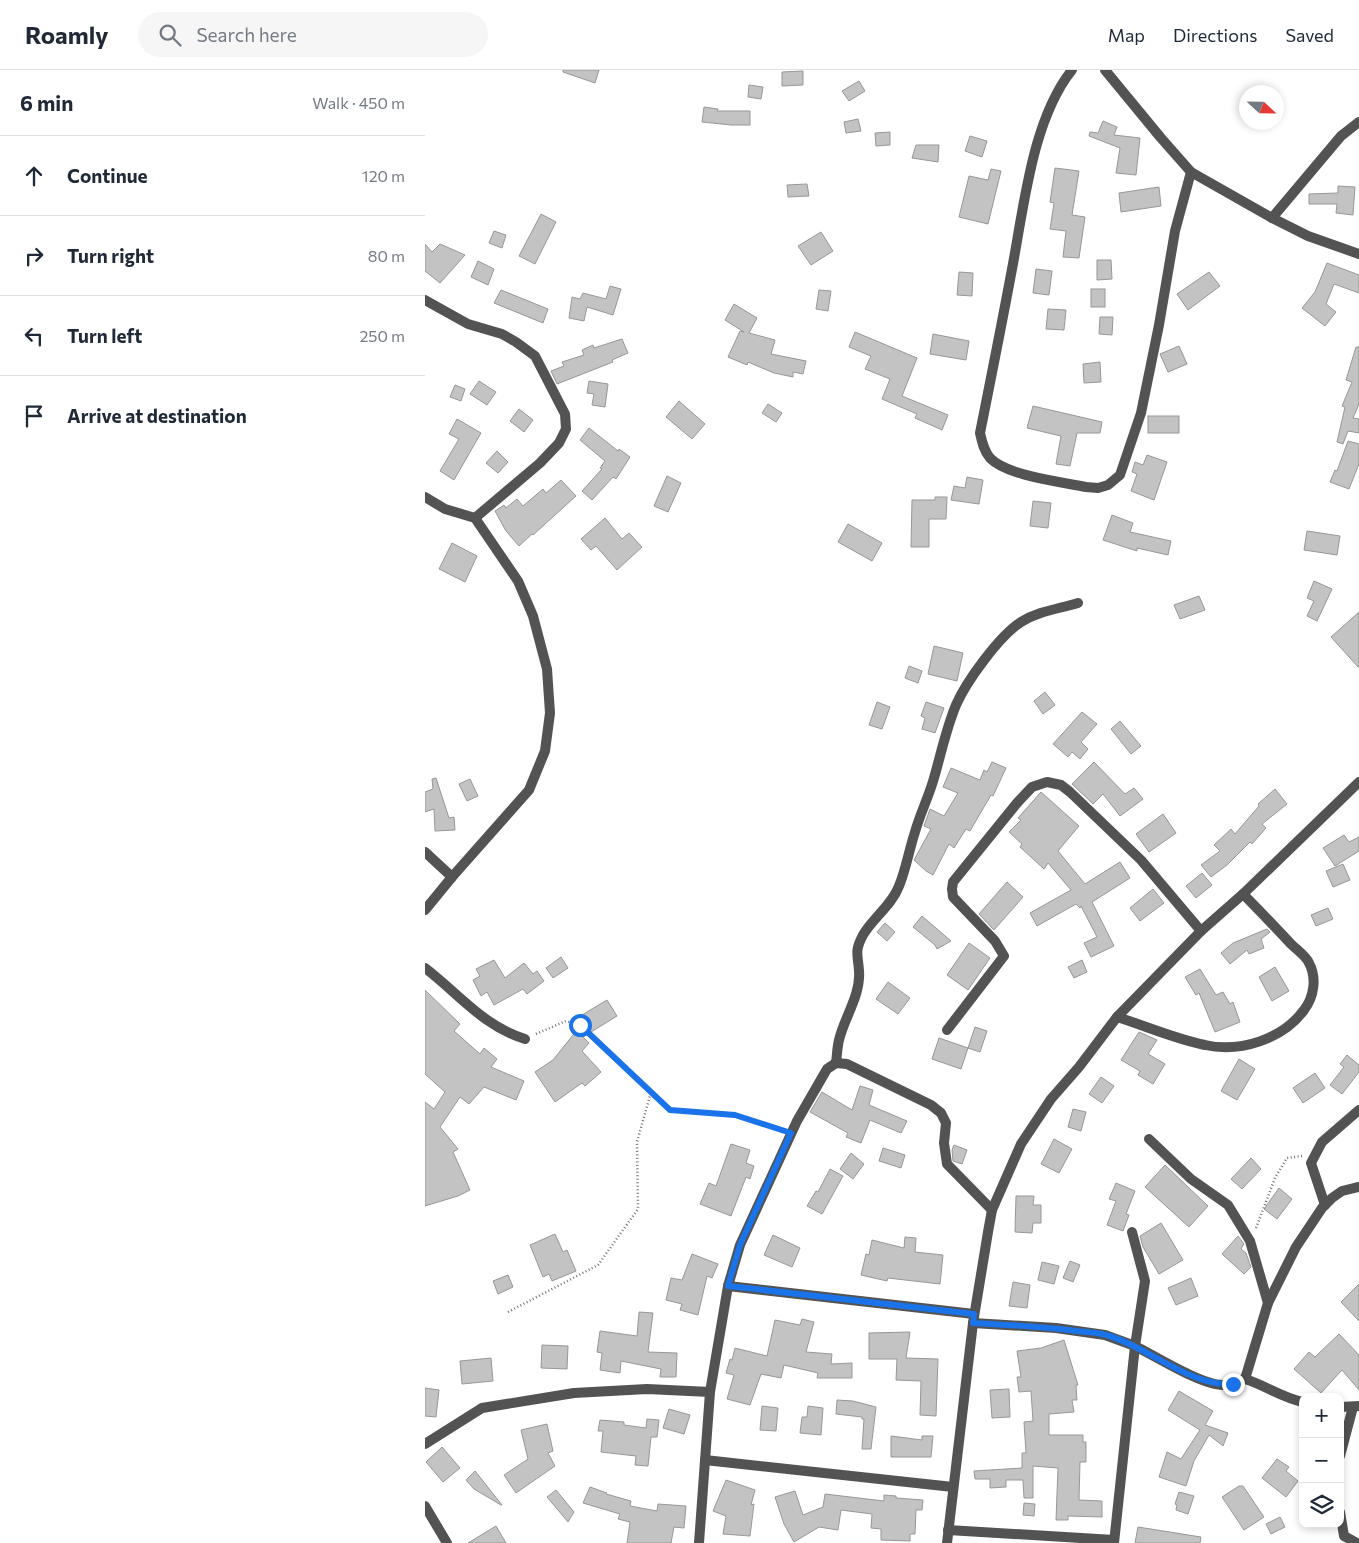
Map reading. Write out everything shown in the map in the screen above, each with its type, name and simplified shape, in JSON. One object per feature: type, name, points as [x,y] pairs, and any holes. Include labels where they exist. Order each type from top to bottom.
[{"type":"street","points":[[1072,70],[1065,78],[1048,111],[1032,164],[980,433],[982,444],[989,457],[997,464],[1010,471],[1086,488],[1099,488],[1108,485],[1120,475],[1141,413],[1159,326],[1175,231],[1191,172]]},
{"type":"street","points":[[1105,70],[1191,172],[1308,236],[1359,254]]},
{"type":"street","points":[[1272,218],[1341,136],[1359,122]]},
{"type":"street","points":[[425,300],[468,324],[502,334],[535,356],[565,414],[566,429],[559,443],[540,463],[475,518]]},
{"type":"street","points":[[425,496],[445,509],[475,518],[518,580],[533,616],[547,669],[549,713],[545,752],[529,790],[452,876],[425,910]]},
{"type":"street","points":[[836,1063],[839,1039],[857,988],[859,972],[857,948],[864,933],[899,888],[915,831],[956,705],[988,655],[1020,622],[1044,611],[1078,603]]},
{"type":"street","points":[[947,1030],[1005,956],[995,941],[953,897],[953,882],[1032,787],[1047,782],[1061,786],[1070,792],[1141,860],[1201,931]]},
{"type":"street","points":[[947,1543],[973,1318],[993,1210],[1021,1144],[1051,1099],[1079,1067],[1117,1017],[1201,931],[1243,894],[1359,782]]},
{"type":"street","points":[[425,852],[452,876]]},
{"type":"street","points":[[1117,1017],[1206,1045],[1229,1047],[1253,1044],[1281,1032],[1300,1016],[1307,1008],[1312,993],[1314,979],[1309,962],[1243,894]]},
{"type":"street","points":[[425,968],[492,1025],[508,1034],[525,1039]]},
{"type":"street","points":[[699,1543],[710,1392],[728,1286],[740,1245],[791,1133],[827,1069],[836,1063],[847,1064],[931,1105],[941,1113],[945,1123],[944,1143],[947,1164],[993,1210]]},
{"type":"street","points":[[1325,1205],[1311,1163],[1322,1142],[1359,1110]]},
{"type":"street","points":[[1149,1138],[1191,1179],[1228,1205],[1250,1241],[1268,1303]]},
{"type":"street","points":[[1245,1379],[1268,1303],[1296,1247],[1325,1205],[1342,1191],[1358,1187]]},
{"type":"street","points":[[948,1530],[1114,1542],[1135,1346],[1145,1281],[1132,1232]]},
{"type":"street","points":[[728,1286],[1105,1334],[1135,1346],[1176,1368],[1205,1380],[1221,1385],[1233,1384],[1245,1379],[1289,1399],[1299,1401]]},
{"type":"street","points":[[425,1444],[482,1408],[574,1393],[647,1389],[710,1392]]},
{"type":"street","points":[[1344,1444],[1356,1406]]},
{"type":"street","points":[[705,1460],[953,1487]]},
{"type":"street","points":[[425,1506],[447,1543]]},
{"type":"street","points":[[1343,1528],[1344,1536],[1357,1543]]},
{"type":"path","points":[[525,1039],[566,1021],[580,1025],[670,1110],[735,1115],[791,1133]]},
{"type":"path","points":[[508,1312],[597,1265],[638,1208],[637,1142],[651,1092]]},
{"type":"path","points":[[1250,1241],[1275,1178],[1287,1158],[1301,1156],[1311,1163]]},
{"type":"building","points":[[563,70],[599,70],[595,83],[563,72]]},
{"type":"building","points":[[803,71],[803,85],[782,86],[782,72]]},
{"type":"building","points":[[859,81],[865,91],[849,101],[842,91]]},
{"type":"building","points":[[749,85],[763,87],[761,99],[748,97]]},
{"type":"building","points":[[704,107],[718,109],[717,111],[750,111],[750,125],[702,122]]},
{"type":"building","points":[[858,119],[861,131],[846,133],[844,122]]},
{"type":"building","points":[[1103,121],[1117,127],[1114,135],[1140,138],[1136,175],[1116,173],[1120,148],[1089,136],[1090,132],[1098,133]]},
{"type":"building","points":[[890,132],[890,145],[876,146],[875,133]]},
{"type":"building","points":[[970,136],[987,141],[982,157],[965,151]]},
{"type":"building","points":[[916,145],[939,145],[938,162],[912,158]]},
{"type":"building","points":[[1055,168],[1079,171],[1072,215],[1085,217],[1079,258],[1063,257],[1066,231],[1050,229],[1054,203],[1050,202]]},
{"type":"building","points":[[991,169],[1001,171],[988,224],[959,217],[969,176],[988,180]]},
{"type":"building","points":[[807,184],[809,196],[788,197],[787,185]]},
{"type":"building","points":[[1338,186],[1355,187],[1353,215],[1336,213],[1337,204],[1309,204],[1309,194],[1338,193]]},
{"type":"building","points":[[1159,187],[1161,206],[1121,212],[1119,193]]},
{"type":"building","points":[[541,214],[556,222],[535,264],[519,256]]},
{"type":"building","points":[[494,231],[506,235],[502,248],[489,243]]},
{"type":"building","points":[[821,232],[833,251],[811,265],[798,246]]},
{"type":"building","points":[[425,244],[432,252],[440,244],[465,255],[440,283],[425,271]]},
{"type":"building","points":[[1097,260],[1111,260],[1112,279],[1097,280]]},
{"type":"building","points":[[478,261],[494,269],[488,285],[471,277]]},
{"type":"building","points":[[1327,263],[1359,275],[1359,293],[1334,284],[1326,304],[1336,312],[1325,326],[1302,308],[1315,292]]},
{"type":"building","points":[[1036,269],[1052,271],[1049,295],[1033,293]]},
{"type":"building","points":[[959,272],[973,273],[972,296],[957,295]]},
{"type":"building","points":[[1209,272],[1220,286],[1188,310],[1177,294]]},
{"type":"building","points":[[610,286],[621,289],[613,315],[587,307],[584,321],[569,318],[572,297],[580,299],[583,293],[606,299]]},
{"type":"building","points":[[1091,289],[1105,289],[1105,307],[1091,307]]},
{"type":"building","points":[[501,290],[548,309],[543,323],[494,303]]},
{"type":"building","points":[[819,290],[831,291],[828,311],[816,309]]},
{"type":"building","points":[[734,304],[757,318],[749,333],[775,340],[771,354],[806,361],[803,374],[793,372],[793,377],[774,373],[748,362],[747,365],[728,357],[740,331],[744,332],[725,320]]},
{"type":"building","points":[[1048,309],[1066,310],[1064,330],[1046,329]]},
{"type":"building","points":[[1100,317],[1113,317],[1112,335],[1099,334]]},
{"type":"building","points":[[855,332],[917,358],[902,396],[948,415],[942,430],[915,418],[917,414],[882,399],[890,379],[865,369],[871,356],[849,347]]},
{"type":"building","points":[[933,334],[969,341],[966,360],[930,354]]},
{"type":"building","points":[[622,339],[628,353],[612,360],[613,362],[557,384],[551,371],[564,366],[562,362],[584,355],[582,350],[593,345],[594,348]]},
{"type":"building","points":[[1179,346],[1187,364],[1168,372],[1160,354]]},
{"type":"building","points":[[1356,347],[1359,347],[1359,404],[1353,418],[1359,419],[1359,433],[1348,431],[1343,444],[1337,442],[1345,407],[1342,406],[1352,382],[1346,380]]},
{"type":"building","points":[[1100,362],[1101,382],[1084,383],[1083,364]]},
{"type":"building","points":[[479,381],[496,392],[487,405],[470,394]]},
{"type":"building","points":[[589,381],[608,384],[605,407],[592,405],[594,394],[587,393]]},
{"type":"building","points":[[455,385],[465,389],[461,401],[450,397]]},
{"type":"building","points":[[679,401],[705,424],[692,439],[666,417]]},
{"type":"building","points":[[768,404],[782,413],[776,422],[762,413]]},
{"type":"building","points":[[1033,406],[1102,422],[1100,433],[1077,433],[1070,466],[1056,464],[1061,436],[1027,428]]},
{"type":"building","points":[[519,409],[533,420],[524,432],[510,421]]},
{"type":"building","points":[[1148,416],[1179,416],[1179,433],[1148,433]]},
{"type":"building","points":[[457,419],[481,433],[454,480],[440,471],[459,439],[449,434]]},
{"type":"building","points":[[589,428],[618,451],[619,449],[630,457],[616,479],[613,477],[592,500],[582,491],[602,469],[600,468],[605,461],[580,440]]},
{"type":"building","points":[[1348,441],[1359,444],[1359,464],[1349,489],[1330,482],[1335,470],[1337,471]]},
{"type":"building","points":[[497,451],[508,462],[498,473],[486,463]]},
{"type":"building","points":[[1147,455],[1167,462],[1154,500],[1131,491],[1137,474],[1132,472],[1135,462],[1143,465]]},
{"type":"building","points":[[667,476],[681,483],[668,512],[654,506]]},
{"type":"building","points":[[967,477],[983,480],[979,504],[951,500],[954,486],[965,488]]},
{"type":"building","points":[[561,480],[576,496],[519,546],[506,531],[495,511],[504,505],[506,508],[517,499],[523,506],[543,489],[546,493]]},
{"type":"building","points":[[935,497],[947,497],[946,519],[929,519],[929,547],[911,547],[912,500],[935,500]]},
{"type":"building","points":[[1033,501],[1051,503],[1048,528],[1030,526]]},
{"type":"building","points":[[1112,515],[1133,523],[1130,532],[1171,541],[1168,555],[1137,548],[1137,551],[1103,540]]},
{"type":"building","points":[[605,518],[622,539],[629,533],[642,547],[617,570],[596,546],[591,550],[581,539]]},
{"type":"building","points":[[848,524],[882,543],[872,561],[838,542]]},
{"type":"building","points":[[1307,531],[1340,536],[1337,555],[1304,550]]},
{"type":"building","points":[[452,543],[477,556],[465,582],[439,569]]},
{"type":"building","points":[[1314,581],[1332,589],[1317,621],[1307,616],[1314,601],[1307,598]]},
{"type":"building","points":[[1199,596],[1205,610],[1180,619],[1174,605]]},
{"type":"building","points":[[1359,612],[1359,668],[1331,637]]},
{"type":"building","points":[[934,646],[963,653],[957,681],[928,674]]},
{"type":"building","points":[[909,666],[922,671],[918,683],[905,678]]},
{"type":"building","points":[[1045,692],[1055,705],[1043,714],[1034,701]]},
{"type":"building","points":[[877,702],[890,707],[882,729],[869,725]]},
{"type":"building","points":[[926,702],[944,708],[935,733],[922,729],[925,718],[921,716]]},
{"type":"building","points":[[1082,712],[1097,724],[1081,742],[1088,749],[1080,759],[1072,752],[1068,757],[1053,744]]},
{"type":"building","points":[[1120,721],[1141,746],[1131,754],[1111,729]]},
{"type":"building","points":[[992,762],[1006,768],[993,796],[991,795],[970,831],[966,829],[954,848],[949,844],[933,875],[914,860],[931,829],[924,826],[930,809],[944,816],[958,793],[943,787],[951,768],[980,780],[984,770],[987,772]]},
{"type":"building","points":[[1094,762],[1125,794],[1134,788],[1143,799],[1120,816],[1103,794],[1093,804],[1072,784]]},
{"type":"building","points":[[436,778],[449,818],[454,817],[455,830],[435,831],[434,809],[425,812],[425,792],[433,789],[432,779]]},
{"type":"building","points":[[470,779],[478,796],[467,801],[459,784]]},
{"type":"building","points":[[1275,789],[1287,804],[1262,824],[1266,828],[1252,844],[1250,842],[1227,865],[1211,877],[1201,865],[1220,851],[1214,845],[1231,829],[1235,834],[1259,806],[1258,804]]},
{"type":"building","points":[[1041,792],[1079,826],[1058,851],[1085,884],[1120,862],[1130,878],[1092,902],[1114,946],[1091,957],[1084,943],[1097,937],[1081,906],[1080,908],[1076,904],[1037,926],[1030,913],[1071,890],[1048,863],[1044,869],[1020,847],[1022,844],[1009,832],[1021,820],[1018,818]]},
{"type":"building","points":[[1163,814],[1176,833],[1149,852],[1136,834]]},
{"type":"building","points":[[1344,835],[1349,842],[1359,837],[1359,851],[1335,866],[1323,848]]},
{"type":"building","points":[[1343,864],[1350,880],[1333,887],[1326,871]]},
{"type":"building","points":[[1202,873],[1212,885],[1196,898],[1186,886]]},
{"type":"building","points":[[1007,882],[1023,897],[994,930],[979,914]]},
{"type":"building","points":[[1153,889],[1164,903],[1140,921],[1130,908]]},
{"type":"building","points":[[1328,908],[1333,919],[1316,926],[1311,915]]},
{"type":"building","points":[[922,916],[951,941],[937,949],[935,945],[913,927]]},
{"type":"building","points":[[885,923],[895,932],[887,941],[877,932]]},
{"type":"building","points":[[1267,929],[1270,932],[1261,939],[1264,948],[1249,954],[1247,950],[1230,964],[1221,953],[1233,943]]},
{"type":"building","points":[[969,943],[990,958],[968,990],[947,975]]},
{"type":"building","points":[[561,957],[568,968],[553,978],[546,968]]},
{"type":"building","points":[[494,960],[505,978],[524,963],[533,974],[537,971],[544,981],[527,994],[523,989],[494,1005],[487,992],[481,996],[473,980],[480,976],[476,969]]},
{"type":"building","points":[[1082,960],[1087,972],[1074,978],[1068,967]]},
{"type":"building","points":[[1275,967],[1289,991],[1272,1001],[1259,977]]},
{"type":"building","points":[[1200,969],[1216,995],[1223,992],[1230,1004],[1233,1002],[1240,1022],[1215,1032],[1199,993],[1196,995],[1185,977]]},
{"type":"building","points":[[888,982],[910,998],[898,1014],[876,999]]},
{"type":"building","points":[[425,990],[460,1024],[454,1031],[480,1054],[484,1048],[497,1059],[491,1067],[524,1081],[516,1100],[484,1087],[469,1104],[460,1097],[440,1127],[458,1149],[453,1152],[470,1190],[458,1196],[425,1206],[425,1102],[434,1109],[445,1092],[425,1074]]},
{"type":"building","points":[[607,1000],[617,1016],[583,1037],[589,1043],[582,1051],[601,1072],[585,1086],[582,1083],[555,1102],[535,1072],[553,1060],[585,1020],[582,1015]]},
{"type":"building","points":[[975,1027],[987,1031],[980,1052],[968,1048]]},
{"type":"building","points":[[1139,1032],[1157,1040],[1148,1054],[1165,1064],[1153,1084],[1138,1075],[1140,1071],[1121,1060]]},
{"type":"building","points":[[939,1038],[968,1048],[961,1069],[932,1059]]},
{"type":"building","points":[[1347,1055],[1359,1065],[1359,1072],[1342,1094],[1330,1085],[1344,1067],[1340,1064]]},
{"type":"building","points":[[1239,1059],[1255,1069],[1237,1100],[1221,1091]]},
{"type":"building","points":[[1315,1073],[1325,1088],[1303,1103],[1293,1088]]},
{"type":"building","points":[[1101,1077],[1114,1086],[1102,1103],[1089,1094]]},
{"type":"building","points":[[860,1086],[873,1090],[869,1105],[907,1121],[901,1133],[870,1120],[861,1143],[846,1137],[848,1133],[810,1112],[822,1092],[852,1110]]},
{"type":"building","points":[[1073,1109],[1086,1112],[1081,1131],[1068,1127]]},
{"type":"building","points":[[1054,1139],[1072,1149],[1059,1173],[1041,1164]]},
{"type":"building","points":[[731,1144],[750,1150],[746,1163],[754,1166],[750,1179],[746,1177],[731,1216],[700,1204],[709,1183],[716,1186]]},
{"type":"building","points":[[954,1145],[967,1150],[962,1164],[953,1161],[952,1150]]},
{"type":"building","points":[[883,1148],[905,1155],[901,1168],[879,1161]]},
{"type":"building","points":[[851,1153],[864,1164],[853,1179],[840,1169]]},
{"type":"building","points":[[1251,1158],[1261,1169],[1242,1189],[1231,1179]]},
{"type":"building","points":[[1165,1165],[1208,1206],[1189,1227],[1145,1187]]},
{"type":"building","points":[[830,1169],[843,1176],[822,1214],[807,1206],[816,1191],[818,1192]]},
{"type":"building","points":[[1116,1183],[1135,1191],[1126,1214],[1129,1215],[1123,1231],[1107,1225],[1116,1201],[1109,1199]]},
{"type":"building","points":[[1279,1188],[1292,1199],[1277,1219],[1264,1209]]},
{"type":"building","points":[[1016,1196],[1034,1196],[1033,1205],[1041,1205],[1041,1223],[1033,1223],[1032,1233],[1015,1232]]},
{"type":"building","points":[[1161,1223],[1183,1260],[1159,1274],[1143,1247],[1140,1236]]},
{"type":"building","points":[[555,1234],[563,1252],[567,1250],[576,1271],[552,1281],[549,1274],[543,1277],[530,1245]]},
{"type":"building","points":[[773,1235],[800,1248],[792,1267],[764,1255]]},
{"type":"building","points":[[1238,1236],[1244,1244],[1241,1249],[1246,1253],[1251,1267],[1244,1274],[1222,1254]]},
{"type":"building","points":[[905,1237],[916,1238],[915,1252],[943,1255],[940,1284],[888,1278],[887,1281],[861,1275],[866,1254],[869,1255],[872,1240],[904,1248]]},
{"type":"building","points":[[692,1254],[718,1264],[712,1278],[707,1276],[698,1315],[680,1310],[682,1304],[666,1300],[671,1278],[682,1280]]},
{"type":"building","points":[[1070,1261],[1080,1265],[1073,1282],[1063,1278]]},
{"type":"building","points":[[1042,1262],[1059,1266],[1054,1284],[1038,1280]]},
{"type":"building","points":[[508,1275],[513,1287],[498,1294],[493,1281]]},
{"type":"building","points":[[1191,1278],[1198,1296],[1176,1305],[1168,1288]]},
{"type":"building","points":[[1013,1282],[1030,1285],[1027,1308],[1009,1306]]},
{"type":"building","points":[[1359,1284],[1359,1321],[1341,1302]]},
{"type":"building","points":[[639,1312],[653,1313],[648,1352],[677,1353],[676,1377],[660,1377],[661,1369],[621,1361],[620,1373],[600,1370],[602,1353],[597,1352],[600,1331],[637,1336]]},
{"type":"building","points":[[802,1319],[814,1322],[806,1352],[832,1354],[831,1364],[852,1363],[852,1378],[817,1378],[818,1373],[784,1365],[781,1378],[761,1374],[750,1405],[727,1399],[734,1375],[726,1373],[735,1348],[767,1356],[775,1320],[800,1325]]},
{"type":"building","points":[[910,1332],[906,1358],[938,1359],[936,1416],[920,1415],[921,1381],[896,1380],[897,1359],[869,1359],[869,1333]]},
{"type":"building","points":[[1339,1334],[1359,1355],[1359,1390],[1342,1370],[1321,1393],[1294,1369],[1309,1352],[1315,1357]]},
{"type":"building","points":[[1064,1340],[1078,1385],[1076,1385],[1077,1400],[1072,1400],[1074,1412],[1049,1414],[1049,1435],[1083,1435],[1083,1442],[1086,1442],[1086,1462],[1080,1462],[1079,1500],[1102,1501],[1102,1517],[1068,1516],[1068,1520],[1056,1520],[1058,1468],[1033,1466],[1033,1498],[1024,1498],[1023,1480],[1006,1480],[1006,1487],[990,1488],[990,1479],[975,1479],[974,1471],[1022,1468],[1022,1453],[1026,1453],[1024,1422],[1033,1421],[1031,1391],[1019,1392],[1017,1377],[1021,1377],[1017,1351],[1041,1348]]},
{"type":"building","points":[[542,1345],[568,1346],[567,1369],[541,1368]]},
{"type":"building","points":[[491,1358],[493,1381],[462,1384],[460,1361]]},
{"type":"building","points":[[425,1388],[439,1390],[436,1417],[425,1416]]},
{"type":"building","points":[[1009,1389],[1010,1417],[992,1418],[990,1390]]},
{"type":"building","points":[[1179,1391],[1213,1411],[1205,1425],[1228,1433],[1223,1446],[1209,1435],[1194,1461],[1186,1486],[1159,1477],[1167,1452],[1181,1459],[1200,1430],[1168,1410]]},
{"type":"building","points":[[837,1400],[853,1401],[876,1407],[871,1449],[862,1449],[864,1419],[862,1417],[836,1414]]},
{"type":"building","points":[[762,1406],[778,1408],[776,1431],[760,1430]]},
{"type":"building","points":[[808,1406],[823,1408],[821,1435],[800,1433],[802,1417],[807,1417]]},
{"type":"building","points":[[669,1409],[690,1415],[684,1434],[663,1428]]},
{"type":"building","points":[[647,1419],[659,1420],[657,1437],[651,1437],[648,1466],[635,1465],[636,1456],[601,1452],[603,1431],[598,1431],[600,1420],[624,1422],[624,1425],[646,1428]]},
{"type":"building","points":[[547,1424],[553,1451],[548,1453],[555,1466],[516,1493],[504,1475],[528,1459],[521,1430]]},
{"type":"building","points":[[891,1436],[922,1440],[922,1436],[933,1436],[931,1457],[891,1457]]},
{"type":"building","points":[[442,1447],[460,1468],[443,1482],[426,1462]]},
{"type":"building","points":[[1277,1459],[1289,1467],[1286,1471],[1298,1481],[1286,1497],[1262,1478]]},
{"type":"building","points":[[475,1471],[502,1505],[474,1489],[466,1480]]},
{"type":"building","points":[[726,1480],[755,1490],[751,1505],[754,1504],[750,1536],[723,1534],[726,1516],[713,1511]]},
{"type":"building","points":[[1239,1486],[1243,1486],[1264,1517],[1244,1530],[1222,1497]]},
{"type":"building","points":[[590,1487],[631,1501],[630,1506],[657,1511],[658,1504],[686,1506],[684,1528],[674,1527],[671,1543],[627,1543],[630,1522],[618,1519],[620,1514],[583,1503]]},
{"type":"building","points":[[556,1490],[574,1512],[568,1522],[547,1497]]},
{"type":"building","points":[[795,1491],[803,1515],[823,1507],[825,1494],[884,1501],[884,1495],[923,1500],[922,1510],[916,1510],[915,1534],[910,1534],[910,1541],[881,1540],[881,1529],[871,1528],[872,1514],[841,1510],[838,1530],[819,1527],[794,1542],[784,1524],[775,1497]]},
{"type":"building","points":[[1179,1492],[1194,1496],[1188,1514],[1176,1510],[1177,1505],[1175,1504]]},
{"type":"building","points":[[1024,1503],[1035,1504],[1034,1516],[1023,1515]]},
{"type":"building","points":[[1280,1517],[1285,1527],[1271,1534],[1266,1524]]},
{"type":"building","points":[[496,1526],[506,1543],[468,1543]]},
{"type":"building","points":[[1138,1527],[1201,1537],[1200,1543],[1135,1543]]},
{"type":"route","points":[[580,1025],[670,1110],[735,1115],[791,1133],[740,1245],[728,1286],[974,1314],[973,1323],[1056,1328],[1105,1334],[1135,1346],[1176,1368],[1205,1380],[1221,1385],[1233,1384]]}]
